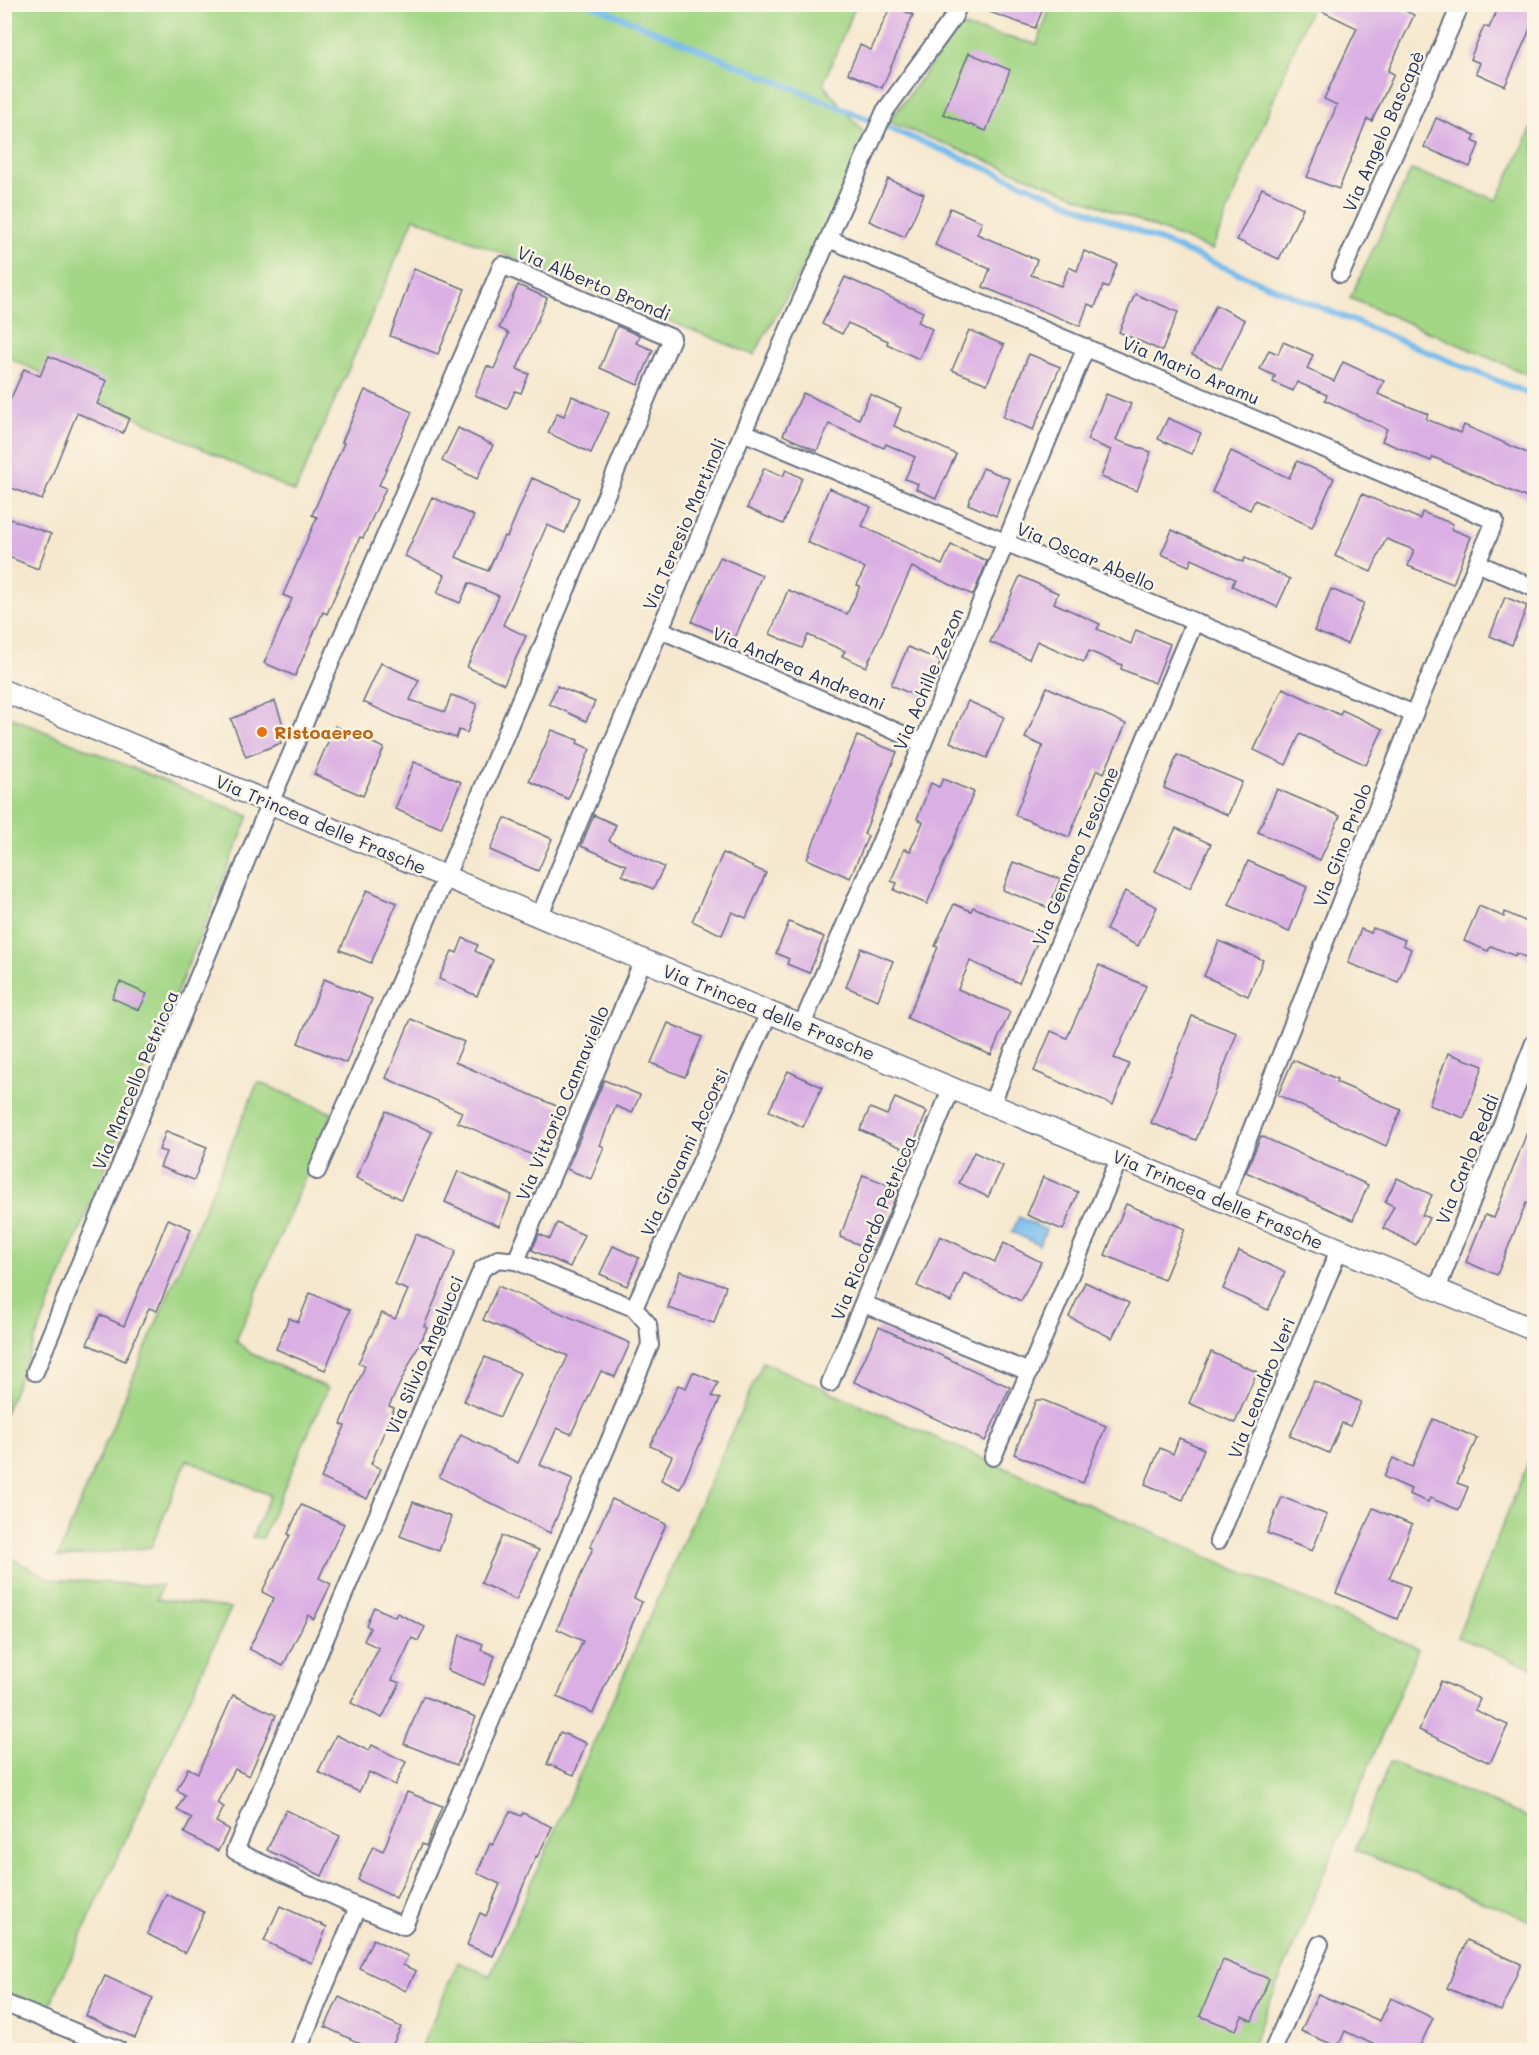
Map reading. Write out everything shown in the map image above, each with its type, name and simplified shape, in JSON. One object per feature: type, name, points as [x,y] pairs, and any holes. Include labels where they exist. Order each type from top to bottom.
[{"type":"street","name":"Via Teresio Martinoli","points":[[540,915],[743,432],[885,111],[952,18],[959,4]]},
{"type":"street","name":"Via Angelo Bascapè","points":[[1341,274],[1461,4]]},
{"type":"street","name":"Via Mario Aramu","points":[[829,239],[1495,521],[1478,563]]},
{"type":"street","name":"Via Alberto Brondi","points":[[270,804],[502,265],[672,338],[446,876]]},
{"type":"street","name":"Via Achille Zezon","points":[[802,1025],[923,742],[1086,347]]},
{"type":"street","name":"Via Oscar Abello","points":[[743,432],[1414,714]]},
{"type":"street","points":[[1478,563],[1534,588]]},
{"type":"street","name":"Via Gino Priolo","points":[[1224,1200],[1414,714],[1478,563]]},
{"type":"street","name":"Via Gennaro Tescione","points":[[991,1105],[1194,623]]},
{"type":"street","name":"Via Andrea Andreani","points":[[661,630],[923,742]]},
{"type":"street","name":"Via Trincea delle Frasche","points":[[4,691],[643,960],[1534,1330]]},
{"type":"street","name":"Via Marcello Petricca","points":[[35,1372],[270,804]]},
{"type":"street","points":[[316,1171],[446,876]]},
{"type":"street","name":"Via Vittorio Cannaviello","points":[[516,1261],[643,960]]},
{"type":"street","name":"Via Giovanni Accorsi","points":[[634,1308],[770,1011]]},
{"type":"street","name":"Via Carlo Reddi","points":[[1437,1289],[1534,1043]]},
{"type":"street","name":"Via Riccardo Petricca","points":[[830,1383],[952,1087]]},
{"type":"street","points":[[993,1457],[1120,1157]]},
{"type":"street","name":"Via Leandro Veri","points":[[1218,1541],[1339,1250]]},
{"type":"street","name":"Via Silvio Angelucci","points":[[516,1261],[498,1259],[482,1269],[235,1851],[404,1926],[651,1345],[648,1324],[634,1308]]},
{"type":"street","points":[[516,1261],[634,1308]]},
{"type":"street","points":[[864,1304],[1029,1372]]},
{"type":"street","points":[[298,2050],[357,1907]]},
{"type":"street","points":[[1274,2050],[1320,1944]]},
{"type":"street","points":[[4,2003],[119,2050]]},
{"type":"green space","points":[[5,5],[856,5],[823,84],[872,142],[754,355],[414,218],[295,492],[5,356]]},
{"type":"green space","points":[[1051,5],[1312,5],[1212,250],[889,122],[959,26],[1037,44]]},
{"type":"green space","points":[[1534,124],[1534,377],[1350,298],[1411,170],[1497,200]]},
{"type":"green space","points":[[5,715],[249,816],[5,1413]]},
{"type":"green space","points":[[258,1082],[332,1113],[236,1341],[252,1354],[328,1388],[262,1538],[252,1537],[270,1495],[187,1460],[151,1547],[57,1558]]},
{"type":"green space","points":[[763,1362],[1418,1649],[1250,2050],[420,2050],[458,1962],[490,1976]]},
{"type":"green space","points":[[1534,1448],[1534,1669],[1457,1637]]},
{"type":"green space","points":[[5,1555],[50,1579],[162,1586],[157,1599],[231,1608],[48,2009],[5,1991]]},
{"type":"green space","points":[[1390,1762],[1534,1820],[1534,1922],[1355,1850]]},
{"type":"water","points":[[1019,1217],[1046,1230],[1039,1245],[1012,1232]]},
{"type":"building","points":[[976,4],[1045,4],[1035,28],[975,7]]},
{"type":"building","points":[[1307,4],[1391,4],[1414,15],[1388,71],[1394,74],[1372,121],[1367,119],[1339,189],[1307,177],[1337,105],[1324,99],[1357,28]]},
{"type":"building","points":[[1500,4],[1534,4],[1534,20],[1505,86],[1476,73],[1480,63],[1470,59],[1484,26],[1489,28]]},
{"type":"building","points":[[891,5],[913,15],[882,88],[848,73],[860,45],[871,50]]},
{"type":"building","points":[[969,53],[1010,70],[986,131],[943,114]]},
{"type":"building","points":[[1436,118],[1475,135],[1473,141],[1479,144],[1470,167],[1424,147]]},
{"type":"building","points":[[888,179],[924,194],[905,237],[869,221]]},
{"type":"building","points":[[1262,188],[1303,208],[1279,259],[1237,240]]},
{"type":"building","points":[[950,208],[982,222],[977,234],[1037,260],[1031,275],[1061,286],[1069,267],[1077,271],[1084,251],[1117,264],[1108,288],[1103,286],[1095,307],[1088,304],[1080,326],[983,287],[990,269],[935,245]]},
{"type":"building","points":[[414,269],[465,289],[438,354],[390,336]]},
{"type":"building","points":[[845,277],[923,312],[918,322],[932,329],[919,359],[887,344],[888,341],[848,323],[842,334],[822,324]]},
{"type":"building","points":[[518,285],[547,298],[517,369],[529,374],[521,393],[515,391],[507,409],[475,395],[487,366],[494,369],[509,333],[499,328]]},
{"type":"building","points":[[1135,294],[1178,312],[1162,351],[1119,332]]},
{"type":"building","points":[[1216,305],[1245,320],[1221,369],[1192,355]]},
{"type":"building","points":[[617,326],[640,336],[636,343],[653,350],[638,385],[600,368]]},
{"type":"building","points":[[969,330],[1004,345],[987,384],[952,370]]},
{"type":"building","points":[[1283,342],[1313,355],[1307,369],[1334,381],[1343,362],[1384,381],[1378,394],[1428,414],[1426,419],[1461,433],[1464,425],[1534,456],[1534,501],[1433,457],[1431,461],[1382,441],[1387,429],[1325,400],[1327,395],[1297,382],[1293,391],[1273,382],[1275,376],[1260,369],[1269,350],[1278,354]]},
{"type":"building","points":[[1029,354],[1060,367],[1033,430],[1003,417]]},
{"type":"building","points":[[49,356],[107,381],[97,404],[129,418],[123,433],[77,413],[42,500],[4,485],[4,414],[24,369],[40,376]]},
{"type":"building","points":[[365,390],[412,412],[379,485],[386,488],[363,538],[360,537],[327,614],[323,612],[295,676],[264,663],[292,599],[283,595],[317,517],[312,515]]},
{"type":"building","points":[[803,393],[859,419],[870,394],[901,408],[894,426],[956,454],[936,498],[916,489],[918,484],[905,479],[915,457],[886,444],[884,448],[829,424],[817,451],[783,435]]},
{"type":"building","points":[[1106,394],[1131,404],[1116,440],[1151,452],[1137,491],[1101,477],[1111,450],[1087,440]]},
{"type":"building","points":[[572,396],[609,413],[591,453],[548,433],[557,413],[564,416]]},
{"type":"building","points":[[1168,418],[1201,433],[1191,454],[1158,439]]},
{"type":"building","points":[[458,428],[493,445],[477,479],[442,461]]},
{"type":"building","points":[[1231,451],[1289,478],[1297,461],[1334,478],[1312,527],[1255,500],[1250,510],[1212,492]]},
{"type":"building","points":[[764,468],[783,476],[786,470],[802,478],[783,524],[747,508]]},
{"type":"building","points":[[983,468],[1010,479],[996,516],[968,504]]},
{"type":"building","points":[[532,478],[579,498],[565,533],[547,525],[503,625],[526,636],[504,684],[467,667],[499,596],[469,583],[460,603],[437,593],[445,575],[405,556],[432,497],[474,516],[456,557],[488,571],[504,536],[507,537]]},
{"type":"building","points":[[829,488],[871,507],[862,526],[942,565],[951,545],[987,561],[973,595],[912,567],[866,667],[842,656],[845,651],[808,635],[802,648],[770,634],[788,590],[847,614],[860,586],[857,585],[865,568],[807,542]]},
{"type":"building","points":[[1362,494],[1420,519],[1422,512],[1453,524],[1451,529],[1471,537],[1453,584],[1408,566],[1414,550],[1386,539],[1371,572],[1335,556]]},
{"type":"building","points":[[4,517],[51,534],[38,569],[4,555]]},
{"type":"building","points":[[1172,530],[1243,562],[1245,558],[1290,579],[1277,607],[1232,586],[1235,579],[1192,559],[1189,566],[1161,554]]},
{"type":"building","points":[[720,557],[762,575],[734,640],[692,622]]},
{"type":"building","points":[[1020,576],[1058,593],[1054,603],[1100,624],[1097,629],[1131,644],[1136,630],[1170,644],[1155,683],[1121,669],[1122,665],[1089,651],[1084,662],[1037,641],[1029,659],[990,642]]},
{"type":"building","points":[[1331,589],[1364,603],[1347,644],[1314,631]]},
{"type":"building","points":[[1505,597],[1527,606],[1512,645],[1490,636]]},
{"type":"building","points":[[908,647],[941,661],[924,700],[891,685]]},
{"type":"building","points":[[381,663],[419,680],[410,700],[445,712],[451,695],[477,704],[467,733],[459,730],[456,738],[396,717],[363,702]]},
{"type":"building","points":[[557,686],[595,702],[586,721],[549,704]]},
{"type":"building","points":[[1047,687],[1126,724],[1104,773],[1097,769],[1069,837],[1015,815],[1043,746],[1025,738]]},
{"type":"building","points":[[1283,688],[1340,715],[1342,710],[1383,729],[1366,765],[1300,734],[1286,765],[1254,750]]},
{"type":"building","name":"Ristoaereo","points":[[275,701],[287,736],[279,739],[281,743],[246,757],[231,719]]},
{"type":"building","points":[[968,701],[1004,717],[987,758],[950,742]]},
{"type":"building","points":[[335,726],[384,748],[363,796],[314,774]]},
{"type":"building","points":[[552,730],[578,740],[577,743],[590,749],[568,799],[529,781]]},
{"type":"building","points":[[857,736],[897,752],[864,834],[868,836],[850,878],[807,859]]},
{"type":"building","points":[[1177,755],[1242,782],[1228,815],[1164,788]]},
{"type":"building","points":[[414,762],[461,782],[441,828],[395,809]]},
{"type":"building","points":[[943,779],[974,792],[927,904],[894,890],[897,883],[891,881],[904,849],[910,851],[923,822],[917,819],[931,783],[939,787]]},
{"type":"building","points":[[1277,789],[1340,816],[1320,860],[1258,832]]},
{"type":"building","points":[[594,815],[616,825],[609,841],[664,867],[653,889],[622,875],[626,865],[581,846]]},
{"type":"building","points":[[505,818],[552,839],[538,871],[490,850]]},
{"type":"building","points":[[1176,828],[1211,844],[1190,888],[1155,871]]},
{"type":"building","points":[[723,853],[766,873],[746,918],[732,912],[722,935],[692,921]]},
{"type":"building","points":[[1248,861],[1307,887],[1289,932],[1229,905]]},
{"type":"building","points":[[1013,862],[1060,879],[1049,908],[1003,890]]},
{"type":"building","points":[[367,890],[397,903],[371,963],[340,950]]},
{"type":"building","points":[[1125,891],[1157,907],[1138,946],[1106,930]]},
{"type":"building","points":[[954,904],[971,911],[973,907],[1040,936],[1019,983],[970,961],[958,989],[1010,1012],[991,1055],[907,1018]]},
{"type":"building","points":[[1479,906],[1504,917],[1505,912],[1534,925],[1534,961],[1491,946],[1488,951],[1464,941]]},
{"type":"building","points":[[789,922],[824,937],[809,973],[787,964],[789,959],[776,953]]},
{"type":"building","points":[[1373,928],[1405,940],[1403,945],[1411,949],[1398,982],[1348,963],[1361,929],[1371,933]]},
{"type":"building","points":[[463,938],[478,945],[475,951],[493,960],[477,996],[439,979],[452,951],[457,953]]},
{"type":"building","points":[[1219,941],[1263,960],[1248,996],[1204,976]]},
{"type":"building","points":[[861,948],[893,961],[878,1000],[846,987]]},
{"type":"building","points":[[1099,965],[1146,986],[1114,1058],[1129,1064],[1113,1105],[1034,1071],[1051,1031],[1067,1038]]},
{"type":"building","points":[[324,979],[372,999],[346,1063],[298,1043]]},
{"type":"building","points":[[120,982],[147,994],[139,1010],[112,998]]},
{"type":"building","points":[[1192,1016],[1237,1033],[1196,1140],[1151,1123]]},
{"type":"building","points":[[411,1019],[464,1042],[455,1062],[561,1108],[539,1158],[457,1122],[462,1112],[386,1078]]},
{"type":"building","points":[[668,1023],[702,1037],[685,1077],[651,1063]]},
{"type":"building","points":[[1448,1053],[1483,1066],[1464,1118],[1429,1105]]},
{"type":"building","points":[[1293,1060],[1337,1079],[1336,1082],[1401,1110],[1386,1146],[1278,1095]]},
{"type":"building","points":[[788,1071],[822,1087],[803,1127],[769,1111]]},
{"type":"building","points":[[604,1080],[640,1095],[632,1113],[616,1106],[600,1145],[604,1147],[591,1179],[567,1169]]},
{"type":"building","points":[[895,1098],[927,1112],[910,1151],[860,1130],[870,1108],[887,1115]]},
{"type":"building","points":[[386,1111],[432,1132],[401,1199],[356,1178]]},
{"type":"building","points":[[1533,1117],[1534,1206],[1526,1203],[1497,1275],[1466,1262],[1485,1215],[1494,1218]]},
{"type":"building","points":[[166,1131],[207,1147],[194,1180],[160,1167],[166,1152],[159,1150]]},
{"type":"building","points":[[1261,1136],[1368,1185],[1353,1220],[1246,1172]]},
{"type":"building","points":[[974,1152],[1003,1166],[988,1197],[959,1183]]},
{"type":"building","points":[[458,1171],[512,1195],[499,1226],[445,1202]]},
{"type":"building","points":[[863,1175],[899,1189],[873,1250],[840,1237]]},
{"type":"building","points":[[1043,1177],[1078,1192],[1063,1230],[1027,1215]]},
{"type":"building","points":[[1397,1178],[1432,1195],[1422,1215],[1429,1218],[1416,1245],[1383,1228],[1394,1206],[1385,1202]]},
{"type":"building","points":[[1126,1204],[1185,1229],[1164,1280],[1105,1255]]},
{"type":"building","points":[[168,1219],[191,1229],[157,1311],[149,1308],[125,1361],[87,1344],[100,1315],[124,1326]]},
{"type":"building","points":[[557,1223],[584,1235],[570,1267],[532,1250],[539,1234],[550,1239]]},
{"type":"building","points":[[416,1234],[456,1251],[424,1326],[427,1328],[389,1406],[394,1408],[371,1464],[381,1469],[367,1499],[321,1478],[345,1426],[341,1424],[365,1366],[358,1363],[382,1313],[395,1319],[408,1290],[395,1285]]},
{"type":"building","points":[[940,1236],[995,1262],[1004,1243],[1041,1262],[1021,1301],[964,1273],[951,1302],[917,1286]]},
{"type":"building","points":[[613,1246],[639,1258],[627,1286],[600,1274]]},
{"type":"building","points":[[1239,1251],[1285,1272],[1268,1310],[1223,1289]]},
{"type":"building","points":[[680,1271],[726,1286],[714,1323],[668,1308]]},
{"type":"building","points":[[1085,1282],[1129,1303],[1112,1338],[1069,1317]]},
{"type":"building","points":[[498,1286],[630,1343],[615,1377],[601,1371],[571,1434],[557,1428],[540,1465],[573,1479],[550,1533],[439,1477],[461,1435],[518,1463],[568,1356],[483,1320]]},
{"type":"building","points":[[310,1293],[350,1310],[325,1370],[276,1349],[289,1318],[298,1322]]},
{"type":"building","points":[[879,1327],[1010,1387],[985,1441],[854,1382]]},
{"type":"building","points":[[1211,1352],[1257,1372],[1235,1423],[1189,1403]]},
{"type":"building","points":[[485,1357],[520,1373],[500,1417],[464,1401]]},
{"type":"building","points":[[693,1372],[718,1383],[712,1396],[720,1399],[680,1489],[661,1480],[672,1456],[650,1446],[678,1385],[686,1388]]},
{"type":"building","points":[[1314,1381],[1361,1402],[1350,1426],[1342,1423],[1329,1453],[1290,1436]]},
{"type":"building","points":[[1036,1400],[1043,1400],[1106,1426],[1083,1483],[1014,1454]]},
{"type":"building","points":[[1433,1419],[1477,1438],[1457,1483],[1468,1487],[1459,1510],[1430,1498],[1428,1502],[1409,1494],[1411,1489],[1384,1477],[1393,1458],[1412,1467]]},
{"type":"building","points":[[1179,1438],[1204,1449],[1183,1500],[1145,1484],[1160,1448],[1173,1454]]},
{"type":"building","points":[[1282,1497],[1327,1515],[1312,1551],[1267,1533]]},
{"type":"building","points":[[612,1499],[666,1524],[634,1598],[642,1602],[593,1713],[557,1697],[583,1641],[557,1629]]},
{"type":"building","points":[[413,1502],[451,1517],[439,1551],[400,1536]]},
{"type":"building","points":[[301,1505],[344,1524],[319,1578],[331,1584],[314,1619],[308,1615],[283,1666],[249,1649],[274,1598],[262,1592],[290,1535],[288,1534]]},
{"type":"building","points":[[1373,1508],[1412,1525],[1389,1578],[1410,1587],[1397,1619],[1336,1593]]},
{"type":"building","points":[[502,1536],[539,1550],[516,1600],[481,1583]]},
{"type":"building","points":[[374,1607],[395,1617],[397,1613],[425,1627],[418,1641],[412,1638],[392,1680],[400,1683],[382,1718],[351,1703],[379,1648],[364,1641],[370,1628],[366,1625]]},
{"type":"building","points":[[460,1635],[483,1644],[481,1650],[495,1656],[484,1685],[447,1670]]},
{"type":"building","points":[[1441,1681],[1480,1699],[1475,1710],[1508,1725],[1490,1763],[1419,1730]]},
{"type":"building","points":[[233,1695],[276,1715],[249,1776],[235,1769],[217,1803],[224,1807],[216,1822],[229,1829],[218,1851],[184,1833],[192,1818],[177,1810],[185,1795],[177,1790],[188,1768],[198,1773]]},
{"type":"building","points":[[423,1696],[476,1717],[457,1765],[404,1744]]},
{"type":"building","points":[[560,1732],[586,1743],[574,1775],[547,1764]]},
{"type":"building","points":[[336,1735],[369,1751],[372,1745],[406,1762],[395,1785],[369,1772],[359,1792],[318,1772]]},
{"type":"building","points":[[407,1792],[442,1806],[426,1846],[422,1844],[396,1898],[358,1880],[373,1846],[383,1851]]},
{"type":"building","points":[[286,1810],[340,1836],[322,1876],[267,1850]]},
{"type":"building","points":[[510,1811],[521,1816],[523,1813],[552,1827],[536,1856],[493,1956],[467,1945],[480,1913],[486,1916],[500,1884],[477,1873],[490,1844],[493,1845]]},
{"type":"building","points":[[166,1894],[204,1912],[185,1953],[147,1934]]},
{"type":"building","points":[[280,1906],[327,1927],[312,1963],[264,1941]]},
{"type":"building","points":[[373,1939],[408,1956],[403,1965],[416,1971],[406,1991],[359,1968]]},
{"type":"building","points":[[1467,1940],[1521,1964],[1501,2011],[1447,1988]]},
{"type":"building","points":[[1223,1960],[1269,1979],[1252,2021],[1242,2016],[1236,2030],[1200,2016]]},
{"type":"building","points":[[105,1976],[153,1998],[135,2038],[86,2016]]},
{"type":"building","points":[[1318,1994],[1380,2021],[1391,1998],[1433,2018],[1418,2050],[1385,2050],[1345,2031],[1338,2047],[1301,2031]]},
{"type":"building","points":[[339,1997],[401,2027],[390,2050],[374,2050],[325,2027]]},
{"type":"waterway","points":[[590,4],[1534,396]]},
{"type":"place","name":"Ristoaereo","points":[[262,732]]}]
